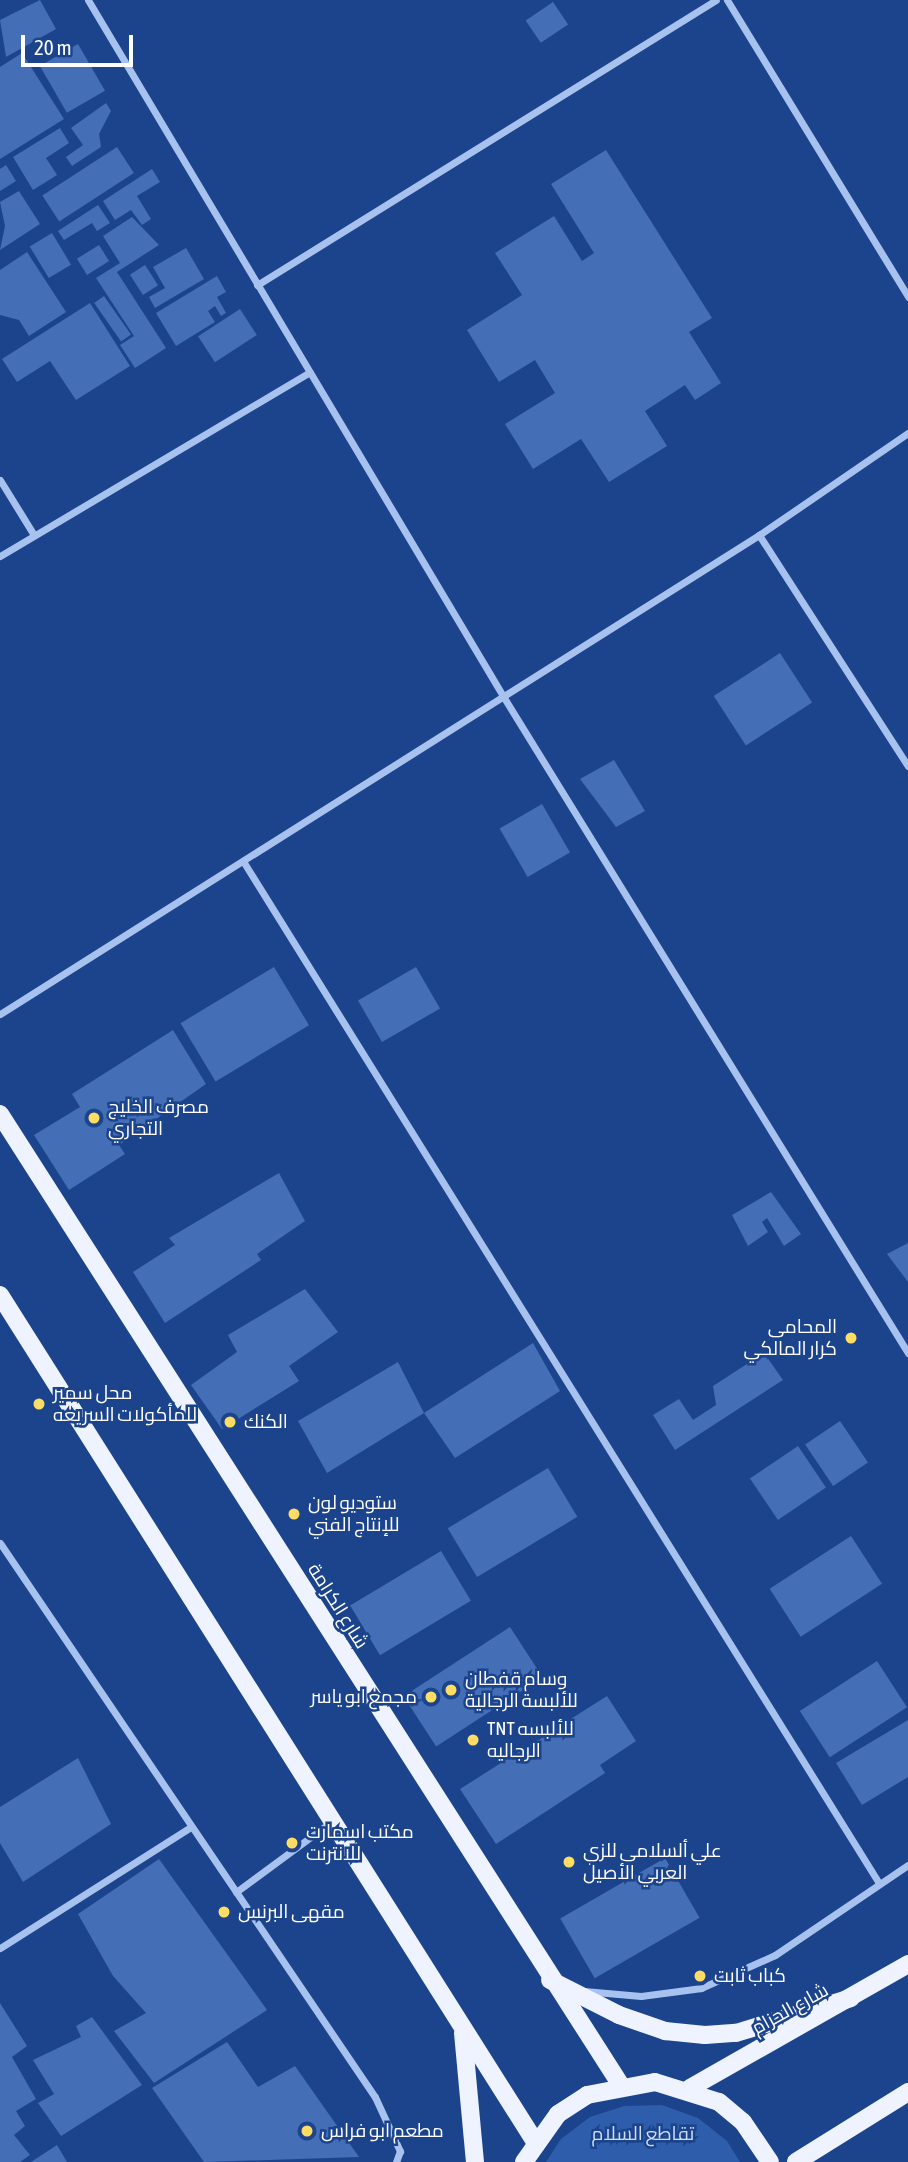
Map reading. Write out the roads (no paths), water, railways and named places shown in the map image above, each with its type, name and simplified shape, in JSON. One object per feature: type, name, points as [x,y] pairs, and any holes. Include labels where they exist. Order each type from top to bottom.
[{"type":"main road","name":"شارع الكرامة","points":[[0,1114],[550,1980],[620,2084]]},
{"type":"main road","points":[[0,1295],[534,2140]]},
{"type":"main road","name":"شارع الحزام","points":[[690,2088],[908,1964]]},
{"type":"main road","points":[[550,1980],[665,2031],[705,2035],[736,2033],[851,1998]]},
{"type":"main road","points":[[462,2026],[475,2162]]},
{"type":"main road","points":[[524,2162],[534,2140],[558,2114],[620,2084],[690,2088],[743,2122],[770,2162]]},
{"type":"main road","points":[[796,2162],[908,2092]]},
{"type":"street","points":[[89,0],[503,696],[908,1353]]},
{"type":"street","points":[[257,285],[716,0]]},
{"type":"street","points":[[727,0],[908,297]]},
{"type":"street","points":[[0,556],[310,372]]},
{"type":"street","points":[[0,1014],[759,535],[908,433]]},
{"type":"street","points":[[0,480],[34,535]]},
{"type":"street","points":[[759,535],[908,766]]},
{"type":"street","points":[[243,861],[879,1883]]},
{"type":"street","points":[[0,1544],[189,1828],[236,1892],[375,2097],[396,2139],[396,2162]]},
{"type":"street","points":[[236,1892],[332,1821]]},
{"type":"street","points":[[0,1948],[189,1828]]},
{"type":"street","points":[[571,1990],[642,1996],[701,1989],[775,1955],[908,1865]]},
{"type":"place","name":"مصرف الخليج التجاري","points":[[94,1118]]},
{"type":"place","name":"المحامي كرار المالكي","points":[[851,1338]]},
{"type":"place","name":"محل سمير للمأكولات السريعه","points":[[39,1404]]},
{"type":"place","name":"الكنك","points":[[230,1422]]},
{"type":"place","name":"ستوديو لون للإنتاج الفني","points":[[294,1514]]},
{"type":"place","name":"وسام قفطان للألبسة الرجالية","points":[[451,1690]]},
{"type":"place","name":"مجمع ابو ياسر","points":[[431,1697]]},
{"type":"place","name":"TNT للألبسه الرجاليه","points":[[473,1740]]},
{"type":"place","name":"مكتب اسمارت للانترنت","points":[[292,1843]]},
{"type":"place","name":"علي ألسلامي للزي العربي الأصيل","points":[[569,1862]]},
{"type":"place","name":"مقهى البرنس","points":[[224,1912]]},
{"type":"place","name":"كباب ثابت","points":[[700,1976]]},
{"type":"place","name":"مطعم ابو فراس","points":[[307,2131]]},
{"type":"park label","name":"تقاطع السلام","points":[[643,2134]]}]
